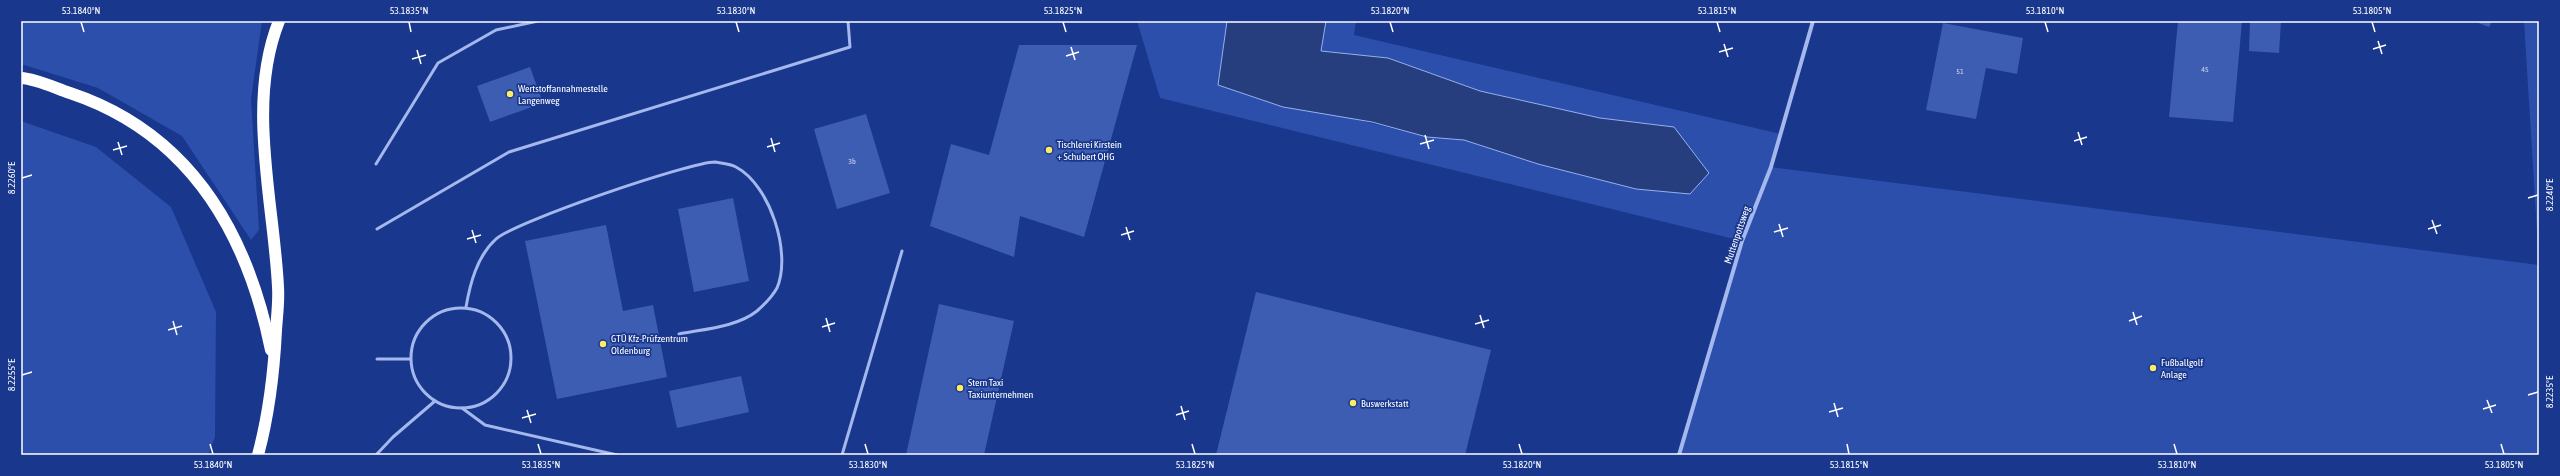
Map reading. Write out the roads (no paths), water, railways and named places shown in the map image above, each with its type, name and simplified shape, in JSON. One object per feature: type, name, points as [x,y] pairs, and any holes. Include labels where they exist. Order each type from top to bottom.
[{"type":"highway","points":[[258,455],[266,428],[274,366],[278,288],[267,196],[264,125],[272,45],[279,21]]},
{"type":"highway","points":[[21,78],[92,100],[130,121],[166,146],[198,180],[226,220],[252,275],[265,320],[274,366]]},
{"type":"street","name":"Muttenpottsweg","points":[[1679,455],[1742,241],[1771,166],[1813,21]]},
{"type":"lane","points":[[376,164],[438,63],[496,30],[538,21]]},
{"type":"lane","points":[[377,229],[508,152],[850,47],[848,21]]},
{"type":"lane","points":[[466,307],[473,273],[496,239],[540,216],[685,168],[714,162],[735,166],[751,180],[766,200],[776,226],[782,255],[777,287],[766,303],[744,318],[679,334]]},
{"type":"lane","points":[[842,455],[902,251]]},
{"type":"lane","points":[[466,307],[481,312],[496,321],[506,335],[510,351],[510,368],[504,384],[493,396],[478,405],[462,408],[448,406],[435,401],[422,390],[414,375],[410,359],[413,342],[421,327],[433,315],[448,309],[466,307]]},
{"type":"lane","points":[[377,359],[410,359]]},
{"type":"lane","points":[[376,455],[393,436],[435,401]]},
{"type":"lane","points":[[462,408],[485,425],[617,455]]},
{"type":"place","name":"Wertstoffannahmestelle Langenweg","points":[[510,94]]},
{"type":"place","name":"Tischlerei Kirstein + Schubert OHG","points":[[1049,150]]},
{"type":"place","name":"GTÜ Kfz-Prüfzentrum Oldenburg","points":[[603,344]]},
{"type":"place","name":"Fußballgolf Anlage","points":[[2153,368]]},
{"type":"place","name":"Stern Taxi Taxiunternehmen","points":[[960,388]]},
{"type":"place","name":"Buswerkstatt","points":[[1353,403]]}]
